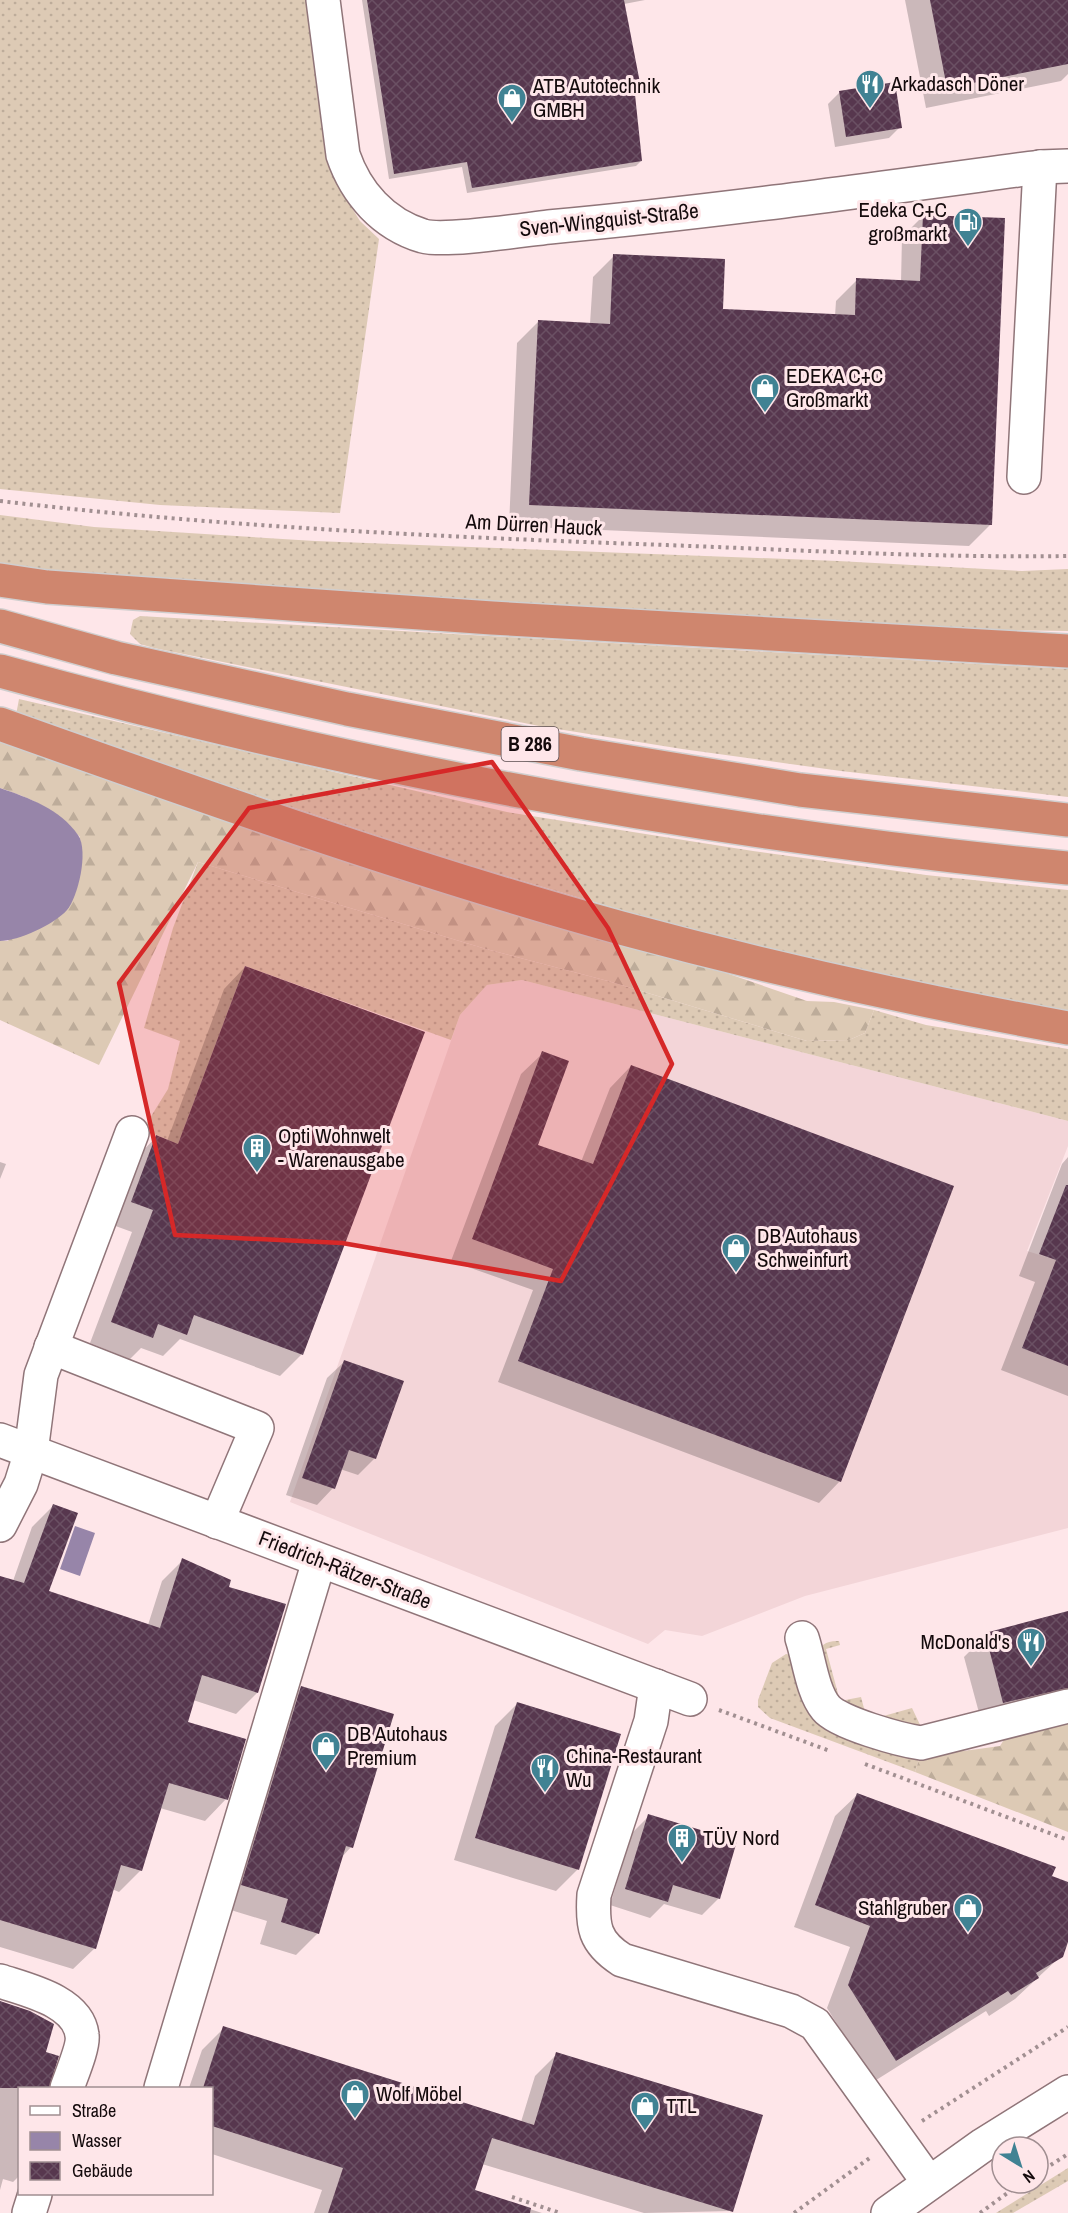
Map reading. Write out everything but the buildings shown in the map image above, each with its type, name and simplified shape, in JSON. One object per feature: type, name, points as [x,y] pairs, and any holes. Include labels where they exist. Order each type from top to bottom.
[{"type":"highway","points":[[0,580],[47,587],[480,617],[1068,651]]},
{"type":"highway","name":"B 286","points":[[0,626],[116,658],[185,674],[346,709],[581,754],[800,790],[1068,820]]},
{"type":"highway","name":"B 286","points":[[0,671],[120,704],[339,753],[564,798],[812,838],[1068,868]]},
{"type":"highway","points":[[0,724],[387,857],[618,927],[811,976],[948,1006],[1068,1028]]},
{"type":"street","name":"Sven-Wingquist-Straße","points":[[323,0],[344,155],[351,176],[366,198],[384,216],[403,228],[425,237],[462,236],[669,216],[1054,166]]},
{"type":"street","points":[[1024,477],[1054,166]]},
{"type":"street","points":[[0,1525],[21,1484],[31,1452],[40,1375],[132,1133]]},
{"type":"street","points":[[51,1347],[257,1428],[217,1522]]},
{"type":"street","name":"Friedrich-Rätzer-Straße","points":[[0,1440],[690,1699]]},
{"type":"street","points":[[161,2087],[319,1561]]},
{"type":"street","points":[[802,1638],[826,1707],[836,1716],[900,1740],[921,1743],[1068,1706]]},
{"type":"street","points":[[656,1686],[651,1721],[594,1895],[592,1918],[602,1944],[622,1959],[791,2011],[815,2024],[928,2183]]},
{"type":"street","points":[[0,1981],[67,2008],[76,2020],[83,2036],[67,2087]]},
{"type":"street","points":[[888,2213],[928,2183],[1068,2092]]},
{"type":"street","points":[[29,2213],[34,2195]]},
{"type":"path","name":"Am Dürren Hauck","points":[[0,501],[138,517],[561,542],[972,557],[1068,556]]},
{"type":"path","points":[[690,1699],[835,1753]]},
{"type":"path","points":[[857,1761],[1068,1840]]},
{"type":"path","points":[[795,2213],[897,2138],[1068,2027]]},
{"type":"path","points":[[1050,2165],[1068,2154]]},
{"type":"path","points":[[980,2213],[1005,2195]]},
{"type":"path","points":[[512,2197],[560,2213]]},
{"type":"highlighted area","points":[[492,762],[608,928],[672,1064],[561,1281],[342,1243],[175,1235],[119,983],[249,808]]},
{"type":"shaded area","points":[[522,980],[1068,1121],[1068,1146],[1027,1251],[1056,1260],[1022,1348],[1068,1366],[1068,1528],[805,1596],[702,1636],[665,1630],[648,1644],[290,1502],[460,1015],[487,985]]},
{"type":"green space","points":[[0,0],[310,0],[337,184],[360,221],[379,239],[340,513],[160,505],[0,489]]},
{"type":"green space","points":[[0,515],[94,527],[315,541],[838,561],[1022,571],[1068,569],[1068,631],[996,630],[973,633],[0,571]]},
{"type":"green space","points":[[140,616],[1068,669],[1068,797],[841,771],[539,726],[154,648],[140,644],[130,634],[133,620]]},
{"type":"green space","points":[[19,699],[507,812],[753,851],[926,875],[1068,890],[1068,1012],[782,957],[441,857],[16,715]]},
{"type":"green space","points":[[0,742],[120,784],[729,974],[807,1001],[834,1002],[874,1010],[865,1033],[849,1040],[807,1041],[608,981],[486,949],[198,862],[99,1065],[0,1020],[0,941],[8,941],[80,837],[44,806],[0,788]]},
{"type":"green space","points":[[198,862],[486,949],[608,981],[807,1041],[849,1040],[865,1033],[874,1010],[926,1025],[1068,1049],[1068,1121],[522,980],[487,985],[460,1015],[451,1040],[245,966],[178,1144],[156,1135],[145,1126],[168,1089],[180,1041],[144,1028],[173,928]]},
{"type":"green space","points":[[839,1641],[840,1645],[826,1649],[840,1701],[861,1697],[865,1712],[880,1717],[912,1708],[923,1731],[1004,1705],[1006,1713],[960,1728],[924,1733],[892,1730],[860,1720],[832,1703],[823,1680],[819,1659],[821,1648],[824,1644]]},
{"type":"green space","points":[[786,1654],[792,1655],[814,1698],[921,1753],[915,1772],[770,1718],[758,1707],[758,1700],[772,1663]]},
{"type":"green space","points":[[1068,1718],[1068,1832],[915,1772],[921,1753],[942,1748],[964,1751],[1000,1746],[1010,1730]]},
{"type":"green space","points":[[1068,2168],[1068,2181],[1050,2191],[1050,2179]]},
{"type":"green space","points":[[1025,2195],[1044,2195],[1013,2213],[996,2213]]},
{"type":"water","points":[[0,788],[33,800],[53,811],[71,826],[81,842],[82,862],[75,895],[67,910],[54,921],[36,931],[0,941]]},
{"type":"water","points":[[75,1526],[95,1533],[80,1576],[60,1569]]},
{"type":"place","name":"Arkadasch Döner","points":[[870,110]]},
{"type":"place","name":"ATB Autotechnik GMBH","points":[[512,124]]},
{"type":"place","name":"Edeka C+C großmarkt","points":[[968,248]]},
{"type":"place","name":"EDEKA C+C Großmarkt","points":[[765,414]]},
{"type":"place","name":"Opti Wohnwelt - Warenausgabe","points":[[257,1174]]},
{"type":"place","name":"DB Autohaus Schweinfurt","points":[[736,1274]]},
{"type":"place","name":"McDonald's","points":[[1031,1668]]},
{"type":"place","name":"DB Autohaus Premium","points":[[326,1772]]},
{"type":"place","name":"China-Restaurant Wu","points":[[545,1794]]},
{"type":"place","name":"TÜV Nord","points":[[682,1864]]},
{"type":"place","name":"Stahlgruber","points":[[968,1934]]},
{"type":"place","name":"Wolf Möbel","points":[[355,2120]]},
{"type":"place","name":"TTL","points":[[645,2132]]}]
